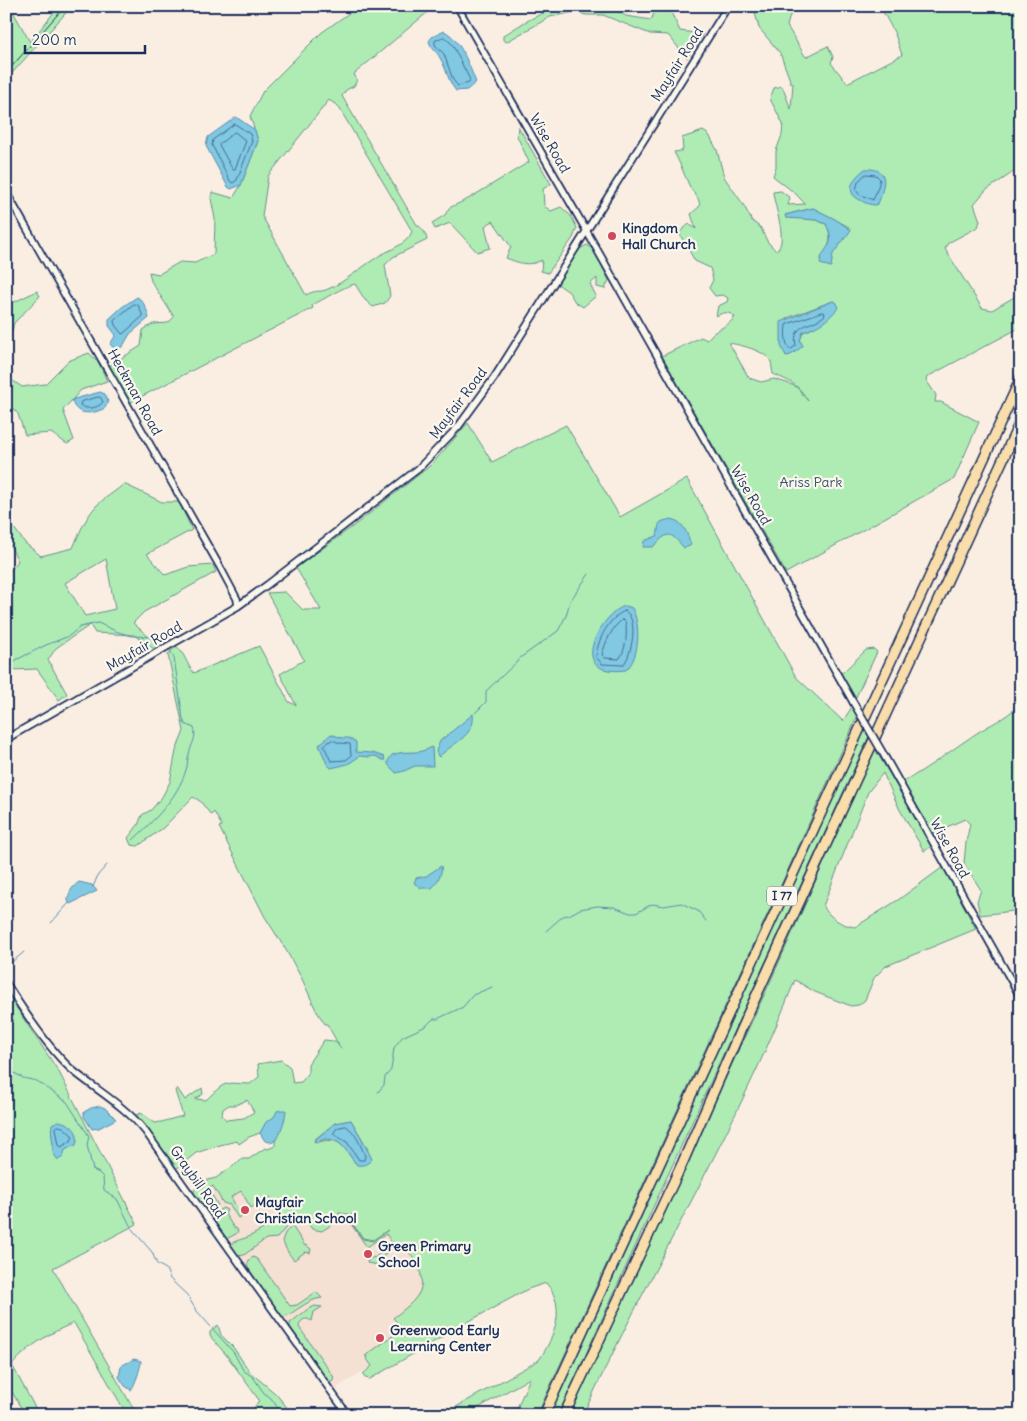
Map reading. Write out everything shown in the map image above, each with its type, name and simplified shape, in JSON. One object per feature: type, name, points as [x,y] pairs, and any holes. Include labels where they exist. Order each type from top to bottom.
[{"type":"highway","name":"I 77","points":[[544,1415],[1021,378]]},
{"type":"highway","name":"I 77","points":[[564,1415],[678,1173],[745,1020],[1021,420]]},
{"type":"street","name":"Wise Road","points":[[457,6],[1021,998]]},
{"type":"street","name":"Mayfair Road","points":[[6,739],[238,606],[402,483],[446,442],[494,378],[728,6]]},
{"type":"street","name":"Heckman Road","points":[[6,192],[220,567],[237,599],[238,606]]},
{"type":"street","name":"Graybill Road","points":[[6,983],[42,1035],[70,1067],[116,1102],[145,1131],[348,1415]]},
{"type":"shaded area","points":[[213,1185],[323,1195],[491,1265],[370,1363],[372,1366],[338,1387],[336,1393],[240,1256],[198,1200],[207,1188]]},
{"type":"green space","points":[[6,6],[10,6],[30,42],[59,6],[72,6],[6,80]]},
{"type":"green space","points":[[359,6],[435,6],[354,74],[357,80],[354,86],[346,90],[342,96],[417,225],[424,231],[427,240],[393,257],[385,265],[390,296],[385,303],[373,307],[365,300],[355,284],[349,286],[312,305],[313,308],[129,403],[109,366],[141,346],[143,330],[153,324],[168,323],[174,317],[151,281],[149,272],[159,274],[180,262],[195,263],[214,254],[215,219],[211,198],[212,192],[233,198],[241,185],[258,141],[250,116],[263,91],[321,33]],"holes":[[[329,100],[338,106],[412,231],[402,244],[376,258],[340,283],[325,290],[306,295],[262,216],[268,176]]]},
{"type":"green space","points":[[564,6],[608,6],[626,16],[651,20],[655,10],[653,6],[668,6],[680,31],[703,34],[687,58],[668,35],[650,34],[603,15],[586,15],[575,12],[550,17],[506,42],[503,40],[503,36],[525,22],[547,11]]},
{"type":"green space","name":"Ariss Park","points":[[763,6],[786,6],[791,12],[787,26],[805,56],[828,46],[833,57],[831,63],[847,83],[902,55],[895,34],[880,6],[1021,6],[1021,167],[985,191],[974,204],[980,221],[978,227],[948,243],[945,249],[982,308],[992,310],[1021,293],[1021,327],[927,377],[926,380],[936,395],[935,402],[941,402],[979,422],[954,479],[786,573],[662,356],[701,337],[707,340],[713,333],[728,324],[735,317],[726,313],[716,316],[718,306],[727,302],[728,298],[723,295],[715,296],[709,288],[713,280],[710,268],[695,261],[679,233],[689,224],[696,229],[691,214],[700,206],[674,152],[683,150],[682,138],[703,131],[709,135],[717,150],[724,177],[743,204],[752,221],[761,228],[767,241],[776,251],[780,246],[781,232],[773,192],[781,191],[790,198],[788,205],[805,204],[796,194],[773,176],[776,167],[776,151],[782,135],[783,124],[770,99],[774,88],[782,86],[791,109],[793,83],[791,83],[780,53],[759,28],[755,13]],"holes":[[[813,208],[849,227],[832,254],[821,258],[830,242],[826,224],[816,220],[785,215]],[[833,301],[838,308],[811,329],[803,332],[800,341],[787,318]],[[729,343],[763,354],[771,362],[773,374],[797,387],[774,379],[761,382],[749,378]]]},
{"type":"green space","points":[[518,126],[551,184],[543,189],[544,206],[551,211],[561,207],[571,216],[577,228],[573,238],[548,273],[541,271],[542,260],[528,264],[506,258],[511,247],[493,221],[485,226],[490,248],[477,252],[450,223],[435,229],[432,223],[445,215],[449,208],[468,199],[529,162],[517,136]]},
{"type":"green space","points":[[587,245],[594,250],[609,280],[605,289],[597,287],[597,278],[590,284],[596,296],[583,307],[575,302],[569,292],[556,283],[578,250]]},
{"type":"green space","points":[[37,291],[40,296],[14,323],[6,351],[6,306]]},
{"type":"green space","points":[[89,353],[99,363],[107,381],[81,390],[63,410],[74,440],[67,444],[51,433],[25,435],[18,414],[6,401],[6,376],[22,387],[45,384],[68,361]]},
{"type":"green space","points":[[468,423],[492,462],[566,425],[620,517],[687,479],[796,677],[843,721],[853,705],[858,715],[537,1415],[514,1415],[530,1378],[466,1415],[442,1415],[539,1360],[554,1331],[557,1312],[556,1302],[546,1283],[528,1289],[473,1319],[370,1379],[365,1378],[363,1374],[372,1366],[367,1359],[368,1357],[365,1356],[398,1332],[396,1328],[400,1325],[393,1318],[418,1295],[421,1275],[414,1259],[402,1249],[395,1248],[387,1252],[379,1265],[367,1263],[368,1260],[374,1258],[393,1244],[386,1234],[367,1247],[351,1224],[363,1239],[373,1241],[388,1230],[373,1240],[363,1238],[352,1223],[354,1215],[339,1213],[337,1221],[322,1231],[312,1229],[302,1215],[288,1225],[277,1238],[266,1239],[244,1255],[238,1256],[230,1245],[257,1233],[283,1217],[270,1197],[251,1208],[241,1191],[231,1197],[241,1216],[238,1218],[230,1205],[223,1203],[213,1186],[208,1189],[218,1205],[208,1211],[206,1211],[193,1193],[199,1182],[216,1178],[243,1159],[249,1159],[265,1148],[268,1149],[275,1146],[275,1141],[285,1118],[270,1121],[260,1133],[249,1137],[239,1144],[237,1141],[196,1153],[176,1169],[134,1116],[141,1113],[155,1123],[183,1116],[175,1091],[177,1088],[185,1100],[202,1088],[203,1094],[195,1099],[206,1100],[226,1084],[250,1084],[259,1077],[258,1064],[281,1060],[290,1067],[293,1083],[301,1082],[308,1074],[308,1064],[324,1040],[335,1041],[341,1049],[327,1024],[325,1024],[316,1010],[302,979],[265,917],[219,827],[222,826],[214,812],[211,815],[200,801],[193,797],[163,828],[138,846],[131,845],[128,838],[138,825],[142,815],[151,810],[162,797],[170,782],[176,751],[184,731],[168,655],[176,646],[194,673],[259,646],[289,702],[296,705],[280,674],[304,660],[267,593],[285,592],[303,610],[321,610],[296,568],[431,465]],"holes":[[[247,1100],[254,1112],[244,1118],[226,1120],[222,1115],[223,1109],[229,1105],[236,1105]],[[351,1120],[368,1149],[357,1165],[337,1142],[331,1140],[316,1143],[314,1140],[335,1123]]]},
{"type":"green space","points":[[124,484],[162,502],[179,502],[192,530],[147,554],[165,575],[188,567],[213,565],[216,572],[144,612],[133,623],[158,645],[154,649],[134,635],[95,633],[90,625],[56,648],[48,660],[67,694],[59,700],[37,669],[12,670],[6,673],[6,577],[18,561],[6,537],[6,517],[25,543],[41,556],[73,548],[92,511],[99,503]],"holes":[[[106,559],[115,609],[85,616],[65,583]]]},
{"type":"green space","points":[[874,649],[877,652],[855,699],[841,674],[866,650]]},
{"type":"green space","points":[[1021,702],[1021,910],[980,915],[977,901],[981,890],[964,863],[970,824],[965,819],[933,833],[903,782],[1007,715]]},
{"type":"green space","points":[[865,729],[869,736],[558,1415],[550,1415]]},
{"type":"green space","points":[[875,749],[932,846],[924,851],[900,810],[883,773],[868,792],[823,906],[836,920],[845,925],[855,927],[898,900],[943,867],[976,929],[886,966],[874,978],[865,1000],[859,1005],[851,1006],[815,992],[795,980],[747,1091],[609,1360],[583,1415],[569,1415],[771,980]]},
{"type":"green space","points":[[6,992],[59,1072],[137,1224],[53,1268],[137,1415],[127,1415],[74,1323],[40,1340],[12,1365],[39,1415],[25,1415],[6,1381]]},
{"type":"green space","points":[[223,1208],[227,1210],[225,1214],[238,1231],[226,1239],[210,1217]]},
{"type":"green space","points":[[292,1226],[305,1246],[311,1249],[310,1253],[305,1252],[294,1260],[282,1241],[285,1233]]},
{"type":"green space","points":[[253,1257],[257,1259],[290,1306],[297,1305],[316,1292],[322,1298],[310,1302],[285,1317],[281,1317],[247,1266],[249,1260]]},
{"type":"green space","points":[[315,1306],[322,1307],[314,1312],[312,1321],[304,1320],[299,1327],[333,1376],[332,1382],[327,1381],[290,1327],[290,1323]]},
{"type":"green space","points":[[218,1325],[221,1335],[233,1347],[250,1372],[276,1394],[293,1415],[259,1415],[254,1408],[259,1400],[228,1357],[210,1336],[210,1332]]},
{"type":"water","points":[[444,31],[460,46],[476,82],[467,90],[456,91],[439,56],[430,44],[429,41],[432,37]]},
{"type":"water","points":[[236,117],[255,130],[258,141],[241,185],[231,189],[228,187],[206,146],[208,137]]},
{"type":"water","points":[[865,169],[879,171],[883,177],[881,197],[876,205],[864,202],[852,193],[851,189],[854,180]]},
{"type":"water","points":[[813,208],[835,219],[851,230],[833,254],[831,267],[820,264],[823,253],[830,242],[826,224],[816,220],[786,218],[785,215]]},
{"type":"water","points":[[137,297],[143,303],[149,318],[130,334],[123,346],[116,351],[110,344],[116,335],[109,326],[109,319]]},
{"type":"water","points":[[833,301],[839,307],[823,322],[803,332],[800,340],[803,346],[791,355],[786,356],[781,346],[781,322]]},
{"type":"water","points":[[100,392],[105,394],[108,402],[105,408],[96,412],[86,413],[77,410],[74,406],[72,401],[74,399]]},
{"type":"water","points":[[672,519],[684,529],[691,544],[690,546],[684,548],[675,538],[669,535],[662,538],[653,547],[643,547],[644,541],[657,536],[661,522]]},
{"type":"water","points":[[626,606],[632,608],[637,623],[638,640],[634,658],[626,670],[606,670],[595,664],[592,654],[594,642],[608,618]]},
{"type":"water","points":[[473,714],[473,722],[467,734],[439,757],[436,751],[440,741]]},
{"type":"water","points":[[331,734],[342,738],[349,738],[356,742],[356,752],[373,753],[384,757],[385,760],[375,756],[360,756],[348,764],[331,768],[327,764],[319,745]]},
{"type":"water","points":[[432,747],[433,766],[415,766],[396,773],[388,764],[392,755],[426,750]]},
{"type":"water","points":[[441,866],[439,878],[432,888],[421,888],[414,883],[416,878],[426,876]]},
{"type":"water","points":[[79,882],[92,885],[97,891],[70,904],[68,898],[72,888]]},
{"type":"water","points":[[100,1106],[105,1108],[116,1119],[99,1128],[92,1129],[84,1117],[84,1112]]},
{"type":"water","points":[[286,1110],[277,1138],[275,1141],[265,1141],[260,1133],[266,1122],[274,1117],[277,1111]]},
{"type":"water","points":[[351,1120],[372,1159],[364,1165],[357,1165],[337,1142],[326,1139],[314,1142],[335,1123]]},
{"type":"water","points":[[58,1121],[67,1123],[73,1128],[76,1132],[77,1140],[76,1145],[65,1150],[63,1157],[58,1160],[53,1153],[51,1131],[52,1124]]},
{"type":"water","points":[[134,1359],[141,1361],[141,1364],[131,1390],[125,1386],[119,1377],[121,1366]]},
{"type":"waterway","points":[[520,658],[558,631],[566,616],[570,601],[589,574]]},
{"type":"waterway","points":[[6,665],[69,636],[80,627],[98,623],[132,636],[154,637],[166,645]]},
{"type":"waterway","points":[[132,841],[171,800],[182,781],[194,738],[194,728],[185,724],[183,719],[174,658],[169,649]]},
{"type":"waterway","points":[[475,713],[486,702],[486,691],[519,660]]},
{"type":"waterway","points":[[93,887],[98,875],[107,865]]},
{"type":"waterway","points":[[51,923],[69,903]]},
{"type":"waterway","points":[[546,931],[563,916],[580,909],[597,906],[614,907],[630,913],[636,913],[652,904],[664,906],[681,903],[698,911],[706,921]]},
{"type":"waterway","points":[[6,967],[24,952]]},
{"type":"waterway","points":[[378,1092],[384,1085],[385,1077],[391,1070],[394,1048],[402,1037],[426,1026],[433,1019],[463,1007],[473,995],[492,987]]},
{"type":"waterway","points":[[11,1071],[23,1078],[37,1081],[67,1102],[89,1136],[87,1145],[93,1170],[103,1177],[104,1190],[117,1199],[132,1229],[152,1252],[157,1264],[166,1269],[170,1279],[187,1295],[196,1310],[234,1353],[243,1370],[253,1377],[282,1414],[287,1415]]},
{"type":"railway","points":[[6,73],[65,6]]},
{"type":"place","name":"Kingdom Hall Church","points":[[612,236]]},
{"type":"place","name":"Mayfair Christian School","points":[[245,1210]]},
{"type":"place","name":"Green Primary School","points":[[368,1254]]},
{"type":"place","name":"Greenwood Early Learning Center","points":[[380,1338]]}]
